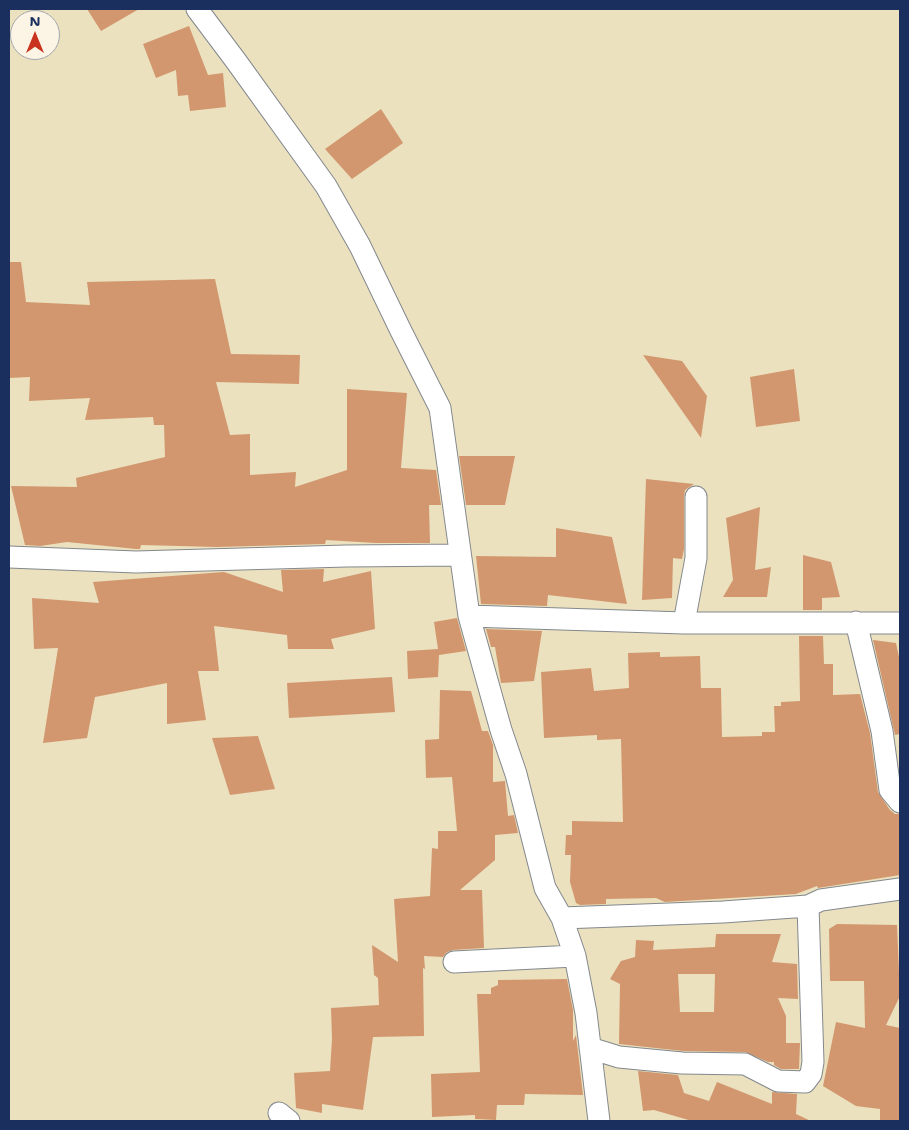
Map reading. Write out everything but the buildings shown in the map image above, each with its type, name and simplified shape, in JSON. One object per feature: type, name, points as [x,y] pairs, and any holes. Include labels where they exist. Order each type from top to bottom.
[{"type":"street","points":[[197,9],[326,186],[360,246],[400,331],[440,408],[469,616],[501,730],[516,774],[545,888],[562,918],[575,956],[586,1013],[599,1121]]},
{"type":"street","points":[[684,623],[696,558],[696,497]]},
{"type":"street","points":[[9,557],[136,562],[460,555]]},
{"type":"street","points":[[469,616],[684,623],[900,623]]},
{"type":"street","points":[[856,622],[882,731],[890,790],[900,802]]},
{"type":"street","points":[[562,918],[723,912],[808,906],[820,900],[900,889]]},
{"type":"street","points":[[590,1048],[619,1057],[682,1063],[745,1064],[778,1081],[791,1083],[805,1082],[811,1074],[813,1062],[808,906]]},
{"type":"street","points":[[454,962],[575,956]]}]
